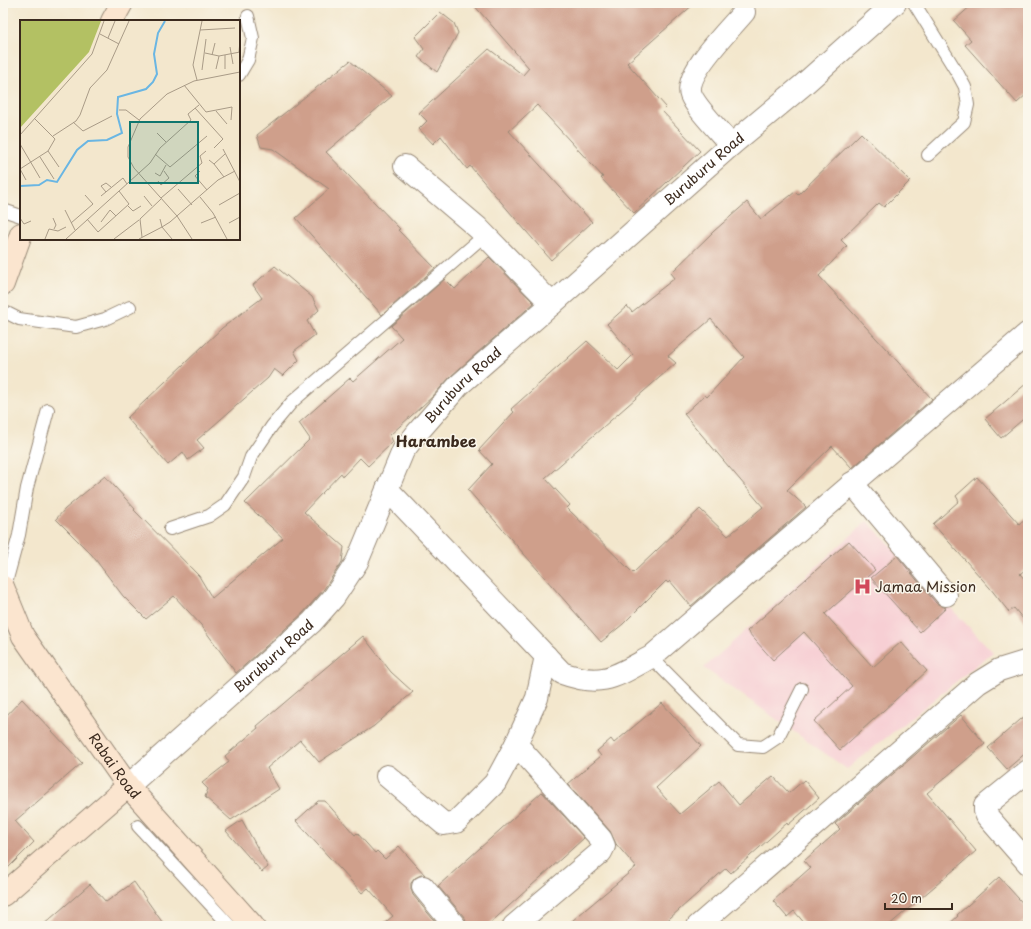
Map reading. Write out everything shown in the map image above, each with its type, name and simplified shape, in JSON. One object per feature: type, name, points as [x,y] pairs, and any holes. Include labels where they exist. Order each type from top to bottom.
[{"type":"main road","points":[[113,20],[122,3]]},
{"type":"main road","points":[[3,284],[20,237]]},
{"type":"main road","name":"Rabai Road","points":[[4,589],[23,636],[128,786],[253,926]]},
{"type":"main road","name":"Buruburu Road","points":[[3,895],[128,786]]},
{"type":"street","name":"Buruburu Road","points":[[128,786],[312,622],[334,597],[357,562],[403,451],[459,385],[731,145],[803,85],[895,3]]},
{"type":"street","points":[[731,145],[695,102],[690,94],[690,84],[696,71],[706,56],[744,12]]},
{"type":"street","points":[[405,166],[485,235],[552,304]]},
{"type":"street","points":[[387,490],[562,673],[578,679],[593,680],[614,677],[651,657],[1028,333]]},
{"type":"street","points":[[852,483],[946,594]]},
{"type":"street","points":[[387,776],[444,824],[456,822],[495,783],[516,744],[537,698],[546,656]]},
{"type":"street","points":[[698,926],[978,683],[999,670],[1028,661]]},
{"type":"street","points":[[514,926],[601,852],[604,846],[601,839],[516,744]]},
{"type":"street","points":[[1028,771],[985,806],[985,811],[994,825],[1028,863]]},
{"type":"street","points":[[423,887],[455,926]]},
{"type":"lane","points":[[914,3],[965,87],[968,105],[964,122],[928,155]]},
{"type":"lane","points":[[240,73],[248,60],[254,38],[248,16]]},
{"type":"lane","points":[[3,210],[20,216]]},
{"type":"lane","points":[[170,529],[209,516],[224,505],[244,477],[251,457],[272,426],[292,402],[485,235]]},
{"type":"lane","points":[[3,311],[19,320],[76,327],[105,320],[130,307]]},
{"type":"lane","points":[[4,589],[19,535],[28,488],[48,410]]},
{"type":"lane","points":[[651,657],[738,745],[763,747],[778,737],[802,689]]},
{"type":"lane","points":[[138,826],[230,926]]},
{"type":"shaded area","name":"Jamaa Mission","points":[[867,521],[993,652],[847,769],[704,668]]},
{"type":"building","points":[[472,3],[695,3],[627,63],[666,107],[662,111],[700,151],[634,213],[537,105],[509,131],[592,222],[551,260],[470,166],[467,169],[441,136],[433,144],[419,129],[427,121],[419,113],[489,49],[523,75],[529,68]]},
{"type":"building","points":[[974,3],[1028,3],[1028,93],[1017,103],[965,45],[971,40],[954,21]]},
{"type":"building","points":[[440,12],[454,23],[458,33],[437,72],[418,57],[424,49],[415,37]]},
{"type":"building","points":[[350,61],[392,96],[326,152],[435,268],[382,315],[296,218],[329,189],[273,149],[261,147],[257,135]]},
{"type":"building","points":[[861,133],[910,181],[884,207],[879,203],[841,240],[847,246],[819,276],[932,399],[852,468],[832,446],[787,490],[806,507],[691,606],[670,581],[668,583],[666,581],[623,624],[601,642],[468,490],[492,464],[479,450],[514,412],[511,409],[587,341],[618,370],[633,355],[607,324],[627,306],[632,312],[675,278],[671,273],[714,231],[747,202],[761,219],[795,192],[798,195]],"holes":[[[711,319],[744,357],[707,397],[705,395],[684,414],[763,507],[728,536],[700,509],[633,573],[567,508],[570,505],[545,478],[676,363],[668,356]]]},
{"type":"building","points":[[489,257],[534,303],[451,376],[432,397],[390,435],[393,442],[368,466],[360,458],[343,476],[341,473],[304,512],[344,547],[342,562],[324,589],[303,613],[236,673],[201,625],[174,596],[146,619],[123,596],[92,555],[56,519],[65,509],[105,476],[135,509],[134,510],[199,576],[212,598],[283,538],[245,503],[310,439],[299,423],[350,378],[353,381],[402,338],[391,326],[445,279],[455,289]]},
{"type":"building","points":[[275,266],[312,297],[319,310],[307,321],[315,335],[294,351],[299,360],[283,376],[274,369],[268,378],[197,440],[204,448],[188,460],[183,452],[168,465],[127,418],[222,328],[262,298],[253,285]]},
{"type":"building","points":[[1028,382],[1028,415],[1001,438],[985,419]]},
{"type":"building","points":[[977,477],[1019,524],[1028,516],[1028,567],[1020,574],[1028,583],[1028,625],[1014,608],[1009,612],[990,588],[933,524],[959,501],[956,496]]},
{"type":"building","points":[[849,541],[875,570],[825,614],[873,667],[901,642],[927,671],[840,750],[814,721],[852,686],[804,632],[773,660],[747,631]]},
{"type":"building","points":[[897,556],[936,603],[946,608],[920,632],[871,578]]},
{"type":"building","points":[[363,636],[391,672],[413,692],[374,726],[319,762],[300,740],[267,768],[279,789],[231,820],[205,797],[208,789],[202,783],[229,762],[225,756],[258,728],[257,726]]},
{"type":"building","points":[[22,699],[82,763],[15,821],[34,842],[3,873],[3,719]]},
{"type":"building","points":[[662,703],[701,746],[656,788],[680,814],[719,781],[739,805],[773,776],[789,793],[804,780],[819,798],[788,825],[787,823],[731,873],[726,868],[661,926],[566,926],[636,867],[616,844],[610,831],[568,784],[601,756],[597,751],[611,739],[614,743]]},
{"type":"building","points":[[1028,713],[1028,751],[1007,769],[988,748]]},
{"type":"building","points":[[961,715],[985,744],[927,793],[976,851],[888,926],[807,926],[794,911],[787,917],[773,901],[810,868],[804,861],[840,829],[835,824]]},
{"type":"building","points":[[542,792],[584,838],[487,926],[467,926],[465,918],[438,886]]},
{"type":"building","points":[[318,801],[325,801],[355,835],[357,833],[375,853],[377,851],[385,859],[399,846],[425,875],[415,878],[411,883],[411,889],[413,895],[437,924],[434,926],[381,926],[393,916],[368,888],[362,893],[296,821]]},
{"type":"building","points":[[242,820],[268,867],[262,872],[226,831]]},
{"type":"building","points":[[999,877],[1028,909],[1028,918],[1019,926],[947,926],[958,916],[957,915]]},
{"type":"building","points":[[134,882],[165,926],[42,926],[90,884],[106,902]]},
{"type":"place","name":"Jamaa Mission","points":[[862,587]]},
{"type":"district","name":"Harambee","points":[[436,442]]}]
